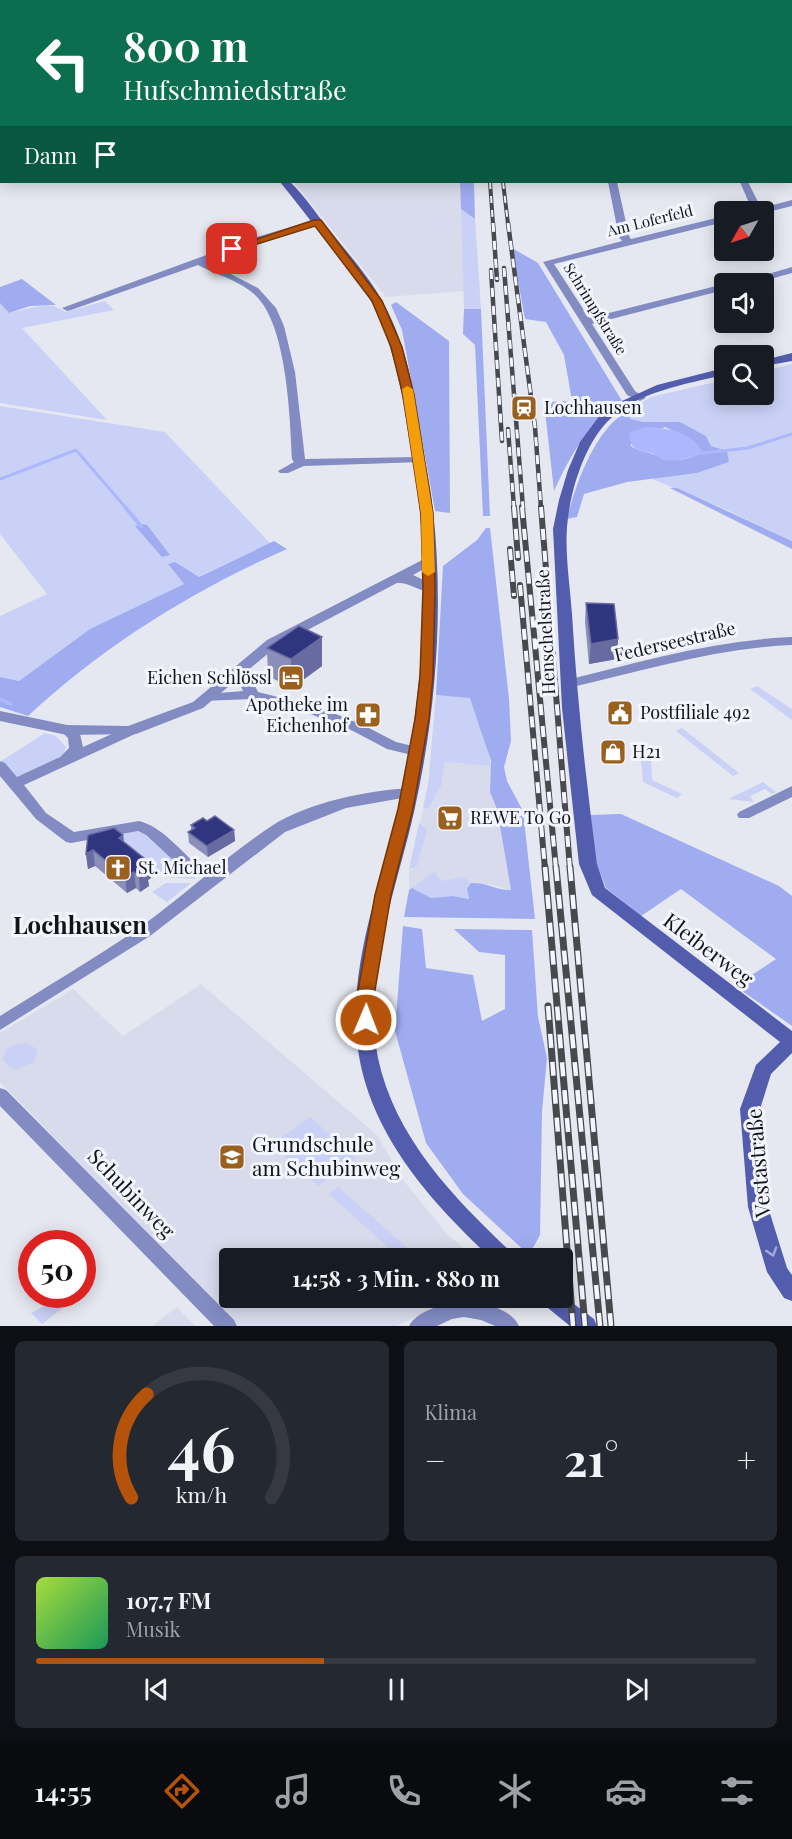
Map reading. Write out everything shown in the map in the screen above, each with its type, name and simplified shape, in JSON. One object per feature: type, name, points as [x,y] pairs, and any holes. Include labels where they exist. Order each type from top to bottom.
[{"type":"main road","points":[[286,183],[368,288],[390,330],[409,395],[427,514],[429,588],[426,676],[417,751],[409,793],[383,895],[365,1002],[369,1058],[387,1115],[419,1171],[459,1216],[493,1248]]},
{"type":"main road","points":[[774,361],[792,357]]},
{"type":"main road","name":"Henschelstraße","points":[[598,891],[588,864],[568,684],[561,581],[560,529],[563,506],[584,451],[605,418],[663,388],[714,375]]},
{"type":"main road","name":"Kleiberweg","points":[[598,891],[792,1042]]},
{"type":"main road","name":"Vestastraße","points":[[792,1042],[763,1070],[750,1109],[758,1207],[778,1272],[792,1292]]},
{"type":"main road","points":[[564,1308],[586,1326]]},
{"type":"street","points":[[612,183],[624,237],[629,242]]},
{"type":"street","points":[[744,183],[752,201]]},
{"type":"street","points":[[787,204],[792,212]]},
{"type":"street","name":"Am Loferfeld","points":[[582,253],[714,221]]},
{"type":"street","points":[[67,308],[124,290],[266,237],[317,222]]},
{"type":"street","name":"Schrimpfstraße","points":[[582,253],[548,262],[631,393],[640,398]]},
{"type":"street","points":[[200,262],[253,290],[270,306],[285,345],[300,458]]},
{"type":"street","points":[[774,275],[792,270]]},
{"type":"street","points":[[587,322],[714,290]]},
{"type":"street","points":[[284,471],[300,458],[418,460]]},
{"type":"street","points":[[16,783],[130,731],[198,705],[272,643],[428,561]]},
{"type":"street","points":[[395,579],[416,580],[429,588]]},
{"type":"street","name":"Federseestraße","points":[[568,684],[699,653],[763,642],[792,641]]},
{"type":"street","points":[[240,669],[252,695]]},
{"type":"street","points":[[207,698],[252,695],[313,710],[358,728],[392,746],[417,751]]},
{"type":"street","points":[[0,716],[67,730],[130,731]]},
{"type":"street","points":[[67,730],[75,738],[76,749],[67,758]]},
{"type":"street","points":[[0,766],[41,816],[71,838],[139,826],[151,831],[190,867]]},
{"type":"street","points":[[744,815],[792,791]]},
{"type":"street","points":[[0,1024],[144,932],[280,828],[302,817],[364,798],[409,793]]},
{"type":"street","name":"Schubinweg","points":[[0,1095],[227,1326]]},
{"type":"street","points":[[419,1326],[452,1310],[477,1311],[503,1319],[509,1326]]},
{"type":"shaded area","points":[[295,183],[460,183],[464,291],[386,297]]},
{"type":"shaded area","points":[[460,183],[474,183],[475,219],[461,209]]},
{"type":"shaded area","points":[[461,209],[475,219],[481,309],[464,309]]},
{"type":"shaded area","points":[[512,248],[538,263],[622,401],[590,430],[567,464],[554,491],[544,402],[572,401],[564,355],[546,322],[525,319]]},
{"type":"shaded area","points":[[22,279],[56,305],[30,306],[9,313],[0,303],[0,287]]},
{"type":"shaded area","points":[[105,301],[114,310],[22,328],[107,420],[0,403],[0,303],[9,313],[38,306],[52,306],[65,312]]},
{"type":"shaded area","points":[[396,302],[449,341],[450,513],[435,511],[402,330],[391,305]]},
{"type":"shaded area","points":[[464,309],[481,309],[490,516],[483,516],[475,345],[463,334]]},
{"type":"shaded area","points":[[792,364],[792,541],[729,511],[650,478],[697,473],[729,462],[727,451],[711,446],[706,436],[680,422],[643,422],[631,419],[625,413],[651,397],[714,382],[714,405],[774,405],[774,368]]},
{"type":"shaded area","points":[[0,406],[165,432],[270,543],[198,577],[175,562],[168,564],[184,584],[90,629],[19,681],[0,677],[0,616],[47,594],[0,534]]},
{"type":"shaded area","points":[[625,413],[631,419],[643,422],[680,422],[706,436],[711,446],[727,451],[729,462],[697,473],[627,482],[584,494],[577,517],[567,519],[575,490],[588,460],[604,432]],"holes":[[[665,427],[690,439],[703,453],[677,460],[638,450],[630,445]]]},
{"type":"shaded area","points":[[645,427],[662,428],[686,436],[699,446],[703,453],[669,461],[638,450],[631,443],[629,433]]},
{"type":"shaded area","points":[[670,488],[677,488],[792,541],[792,549]]},
{"type":"shaded area","points":[[147,525],[170,555],[162,557],[135,526]]},
{"type":"shaded area","points":[[486,528],[490,528],[509,699],[511,741],[504,767],[507,781],[523,811],[535,919],[404,917],[409,890],[412,888],[431,898],[453,896],[469,899],[467,889],[471,883],[511,890],[497,809],[490,792],[491,761],[470,698],[436,695],[443,566],[477,540]]},
{"type":"shaded area","points":[[274,541],[287,549],[217,583],[150,622],[87,666],[28,716],[0,707],[0,677],[19,681],[90,629],[184,584],[168,564],[175,562],[199,577]]},
{"type":"shaded area","points":[[757,686],[792,709],[792,720],[750,689]]},
{"type":"shaded area","points":[[436,695],[470,697],[485,738],[491,766],[445,762],[441,786],[429,808],[423,808],[428,785]]},
{"type":"shaded area","points":[[682,728],[739,773],[733,776],[676,731]]},
{"type":"shaded area","points":[[45,733],[56,736],[66,747],[63,755],[18,779],[1,761]]},
{"type":"shaded area","points":[[641,761],[651,761],[652,780],[682,794],[677,798],[643,782]]},
{"type":"shaded area","points":[[445,762],[491,766],[490,792],[497,809],[511,891],[494,885],[471,883],[464,877],[409,890],[409,869],[412,870],[423,808],[429,808],[441,786]]},
{"type":"shaded area","points":[[763,782],[776,792],[772,794],[765,789],[750,796],[754,802],[728,799]]},
{"type":"shaded area","points":[[621,814],[779,886],[792,896],[792,1026],[735,986],[776,959],[681,889],[641,916],[606,888],[597,865],[590,815]]},
{"type":"shaded area","points":[[419,823],[427,830],[417,866],[409,869]]},
{"type":"shaded area","points":[[134,830],[144,834],[196,879],[165,877],[154,869],[155,864],[152,861],[145,862],[91,844],[84,838]]},
{"type":"shaded area","points":[[434,872],[441,881],[464,877],[471,883],[467,889],[469,899],[453,896],[431,898],[412,888]]},
{"type":"shaded area","points":[[166,883],[191,883],[167,902],[152,892]]},
{"type":"shaded area","points":[[403,926],[422,929],[426,968],[473,975],[482,1021],[505,1009],[505,955],[479,952],[454,929],[532,930],[538,1017],[547,1058],[542,1112],[540,1235],[533,1248],[521,1248],[463,1194],[426,1143],[395,1031]]},
{"type":"shaded area","name":"Grundschule am Schubinweg","points":[[201,984],[377,1135],[403,1180],[447,1234],[464,1248],[219,1248],[219,1306],[0,1082],[0,1033],[73,989],[123,1036]]},
{"type":"shaded area","points":[[27,1043],[38,1050],[34,1062],[17,1069],[11,1068],[3,1060],[6,1050],[16,1044]]},
{"type":"shaded area","points":[[310,1117],[356,1158],[318,1186],[272,1144]]},
{"type":"shaded area","points":[[338,1187],[408,1248],[389,1248],[329,1194]]},
{"type":"shaded area","points":[[177,1307],[195,1326],[152,1326]]},
{"type":"shaded area","points":[[41,1308],[63,1308],[42,1324],[31,1313]]},
{"type":"shaded area","name":"Grundschule am Schubinweg","points":[[221,1308],[434,1308],[396,1326],[239,1326]]},
{"type":"building","points":[[586,603],[614,604],[618,639],[591,644]]},
{"type":"building","points":[[299,626],[322,637],[291,659],[267,648]]},
{"type":"building","points":[[215,816],[234,830],[207,846],[188,832],[195,828],[191,825],[203,818],[207,821]]},
{"type":"building","points":[[114,828],[123,835],[119,838],[150,863],[143,867],[147,871],[139,876],[134,872],[125,877],[93,850],[86,854],[88,835]]},
{"type":"waterway","points":[[703,453],[748,448],[792,434]]},
{"type":"waterway","points":[[0,479],[76,450],[126,508]]},
{"type":"waterway","points":[[125,507],[141,526]]},
{"type":"waterway","points":[[0,699],[11,704]]},
{"type":"railway","points":[[490,183],[493,224]]},
{"type":"railway","points":[[503,183],[508,224]]},
{"type":"railway","points":[[493,223],[497,280]]},
{"type":"railway","points":[[508,223],[535,427],[541,508]]},
{"type":"railway","points":[[504,268],[523,508]]},
{"type":"railway","points":[[491,270],[502,441]]},
{"type":"railway","points":[[508,429],[514,508]]},
{"type":"railway","points":[[514,507],[518,558]]},
{"type":"railway","points":[[522,507],[556,869]]},
{"type":"railway","points":[[541,507],[570,869]]},
{"type":"railway","points":[[510,549],[514,596]]},
{"type":"railway","points":[[520,585],[545,869]]},
{"type":"railway","points":[[545,867],[585,1326]]},
{"type":"railway","points":[[556,867],[600,1326]]},
{"type":"railway","points":[[570,867],[611,1326]]},
{"type":"railway","points":[[548,1006],[573,1326]]},
{"type":"slow traffic","points":[[407,389],[427,514],[428,572]]},
{"type":"place","name":"Lochhausen","points":[[524,408]]},
{"type":"place","name":"Eichen Schlössl","points":[[291,678]]},
{"type":"place","name":"Postfiliale 492","points":[[620,713]]},
{"type":"place","name":"Apotheke im Eichenhof","points":[[368,715]]},
{"type":"place","name":"H21","points":[[613,752]]},
{"type":"place","name":"REWE To Go","points":[[450,818]]},
{"type":"place","name":"St. Michael","points":[[118,868]]},
{"type":"place","name":"Grundschule am Schubinweg","points":[[232,1157]]},
{"type":"district","name":"Lochhausen","points":[[80,926]]},
{"type":"route","points":[[232,249],[317,222],[377,301],[397,347],[409,395],[427,514],[429,630],[426,676],[422,719],[406,809],[383,895],[365,1002],[366,1020]]}]
